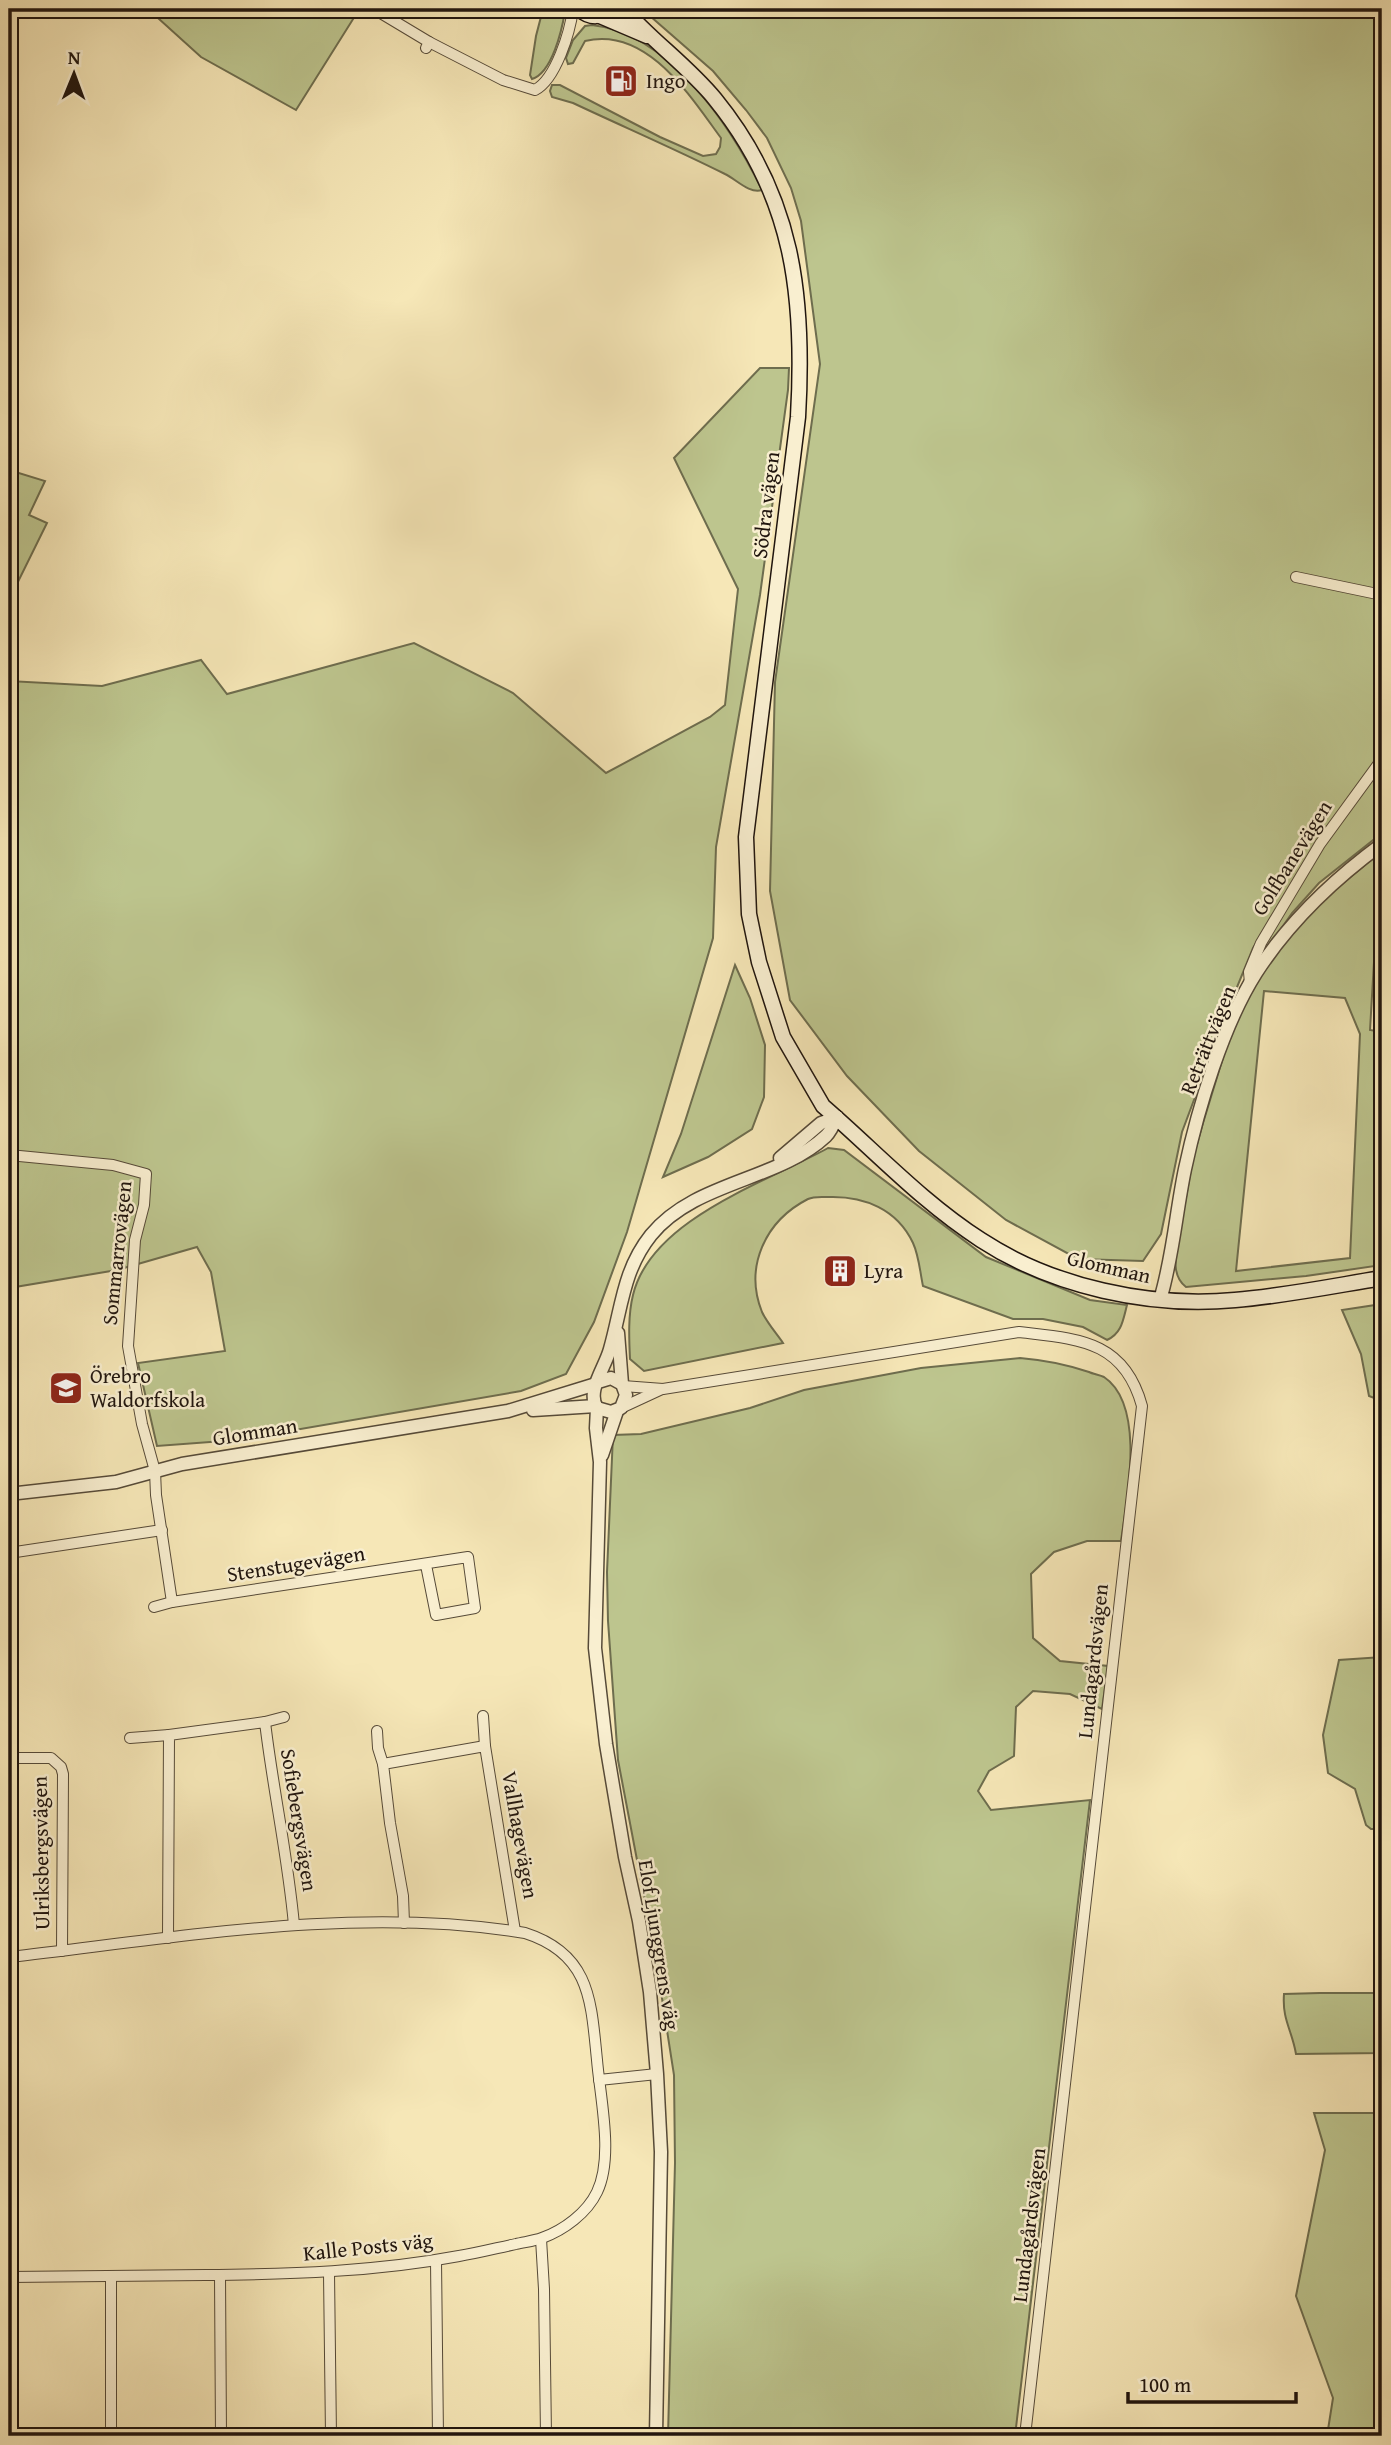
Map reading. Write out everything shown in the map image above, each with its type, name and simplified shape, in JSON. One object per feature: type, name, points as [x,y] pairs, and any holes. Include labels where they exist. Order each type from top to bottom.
[{"type":"main road","name":"Södra vägen","points":[[579,9],[602,14],[657,41]]},
{"type":"main road","name":"Södra vägen","points":[[624,9],[715,99],[743,138],[771,193],[793,259],[801,364],[798,417],[746,837],[749,914],[759,962],[775,1012],[807,1067],[831,1101],[837,1117]]},
{"type":"main road","name":"Glomman","points":[[837,1117],[896,1174],[981,1241],[1040,1270],[1079,1285],[1160,1300],[1234,1301],[1382,1278]]},
{"type":"street","points":[[374,9],[427,45],[503,80],[535,90],[544,85],[550,75],[569,33],[573,9]]},
{"type":"street","points":[[569,33],[576,25],[602,14]]},
{"type":"street","points":[[1296,577],[1382,595]]},
{"type":"street","name":"Golfbanevägen","points":[[1251,984],[1249,972],[1261,943],[1320,844],[1382,759]]},
{"type":"street","name":"Reträttvägen","points":[[1160,1300],[1179,1213],[1185,1170],[1208,1083],[1251,984],[1276,945],[1323,892],[1382,844]]},
{"type":"street","points":[[618,1322],[622,1385],[626,1395],[619,1409],[611,1412],[597,1407],[592,1396],[618,1322],[625,1280],[652,1234],[676,1213],[704,1196],[804,1153],[828,1134],[837,1117]]},
{"type":"street","name":"Sommarrovägen","points":[[9,1155],[114,1165],[146,1174],[144,1205],[135,1240],[128,1346],[142,1424],[155,1471]]},
{"type":"street","name":"Lundagårdsvägen","points":[[622,1385],[663,1389],[1019,1332],[1065,1338],[1112,1355],[1126,1367],[1137,1386],[1142,1406],[1025,2436]]},
{"type":"street","points":[[597,1383],[611,1378],[622,1385]]},
{"type":"street","name":"Glomman","points":[[508,1411],[597,1383]]},
{"type":"street","name":"Lundagårdsvägen","points":[[619,1409],[663,1389]]},
{"type":"street","name":"Glomman","points":[[9,1494],[116,1482],[182,1464],[508,1411],[597,1407]]},
{"type":"street","name":"Elof Ljunggrens väg","points":[[597,1407],[596,1428],[600,1462],[595,1648],[625,1857],[639,1920],[650,1992],[657,2074],[661,2152],[656,2436]]},
{"type":"street","name":"Elof Ljunggrens väg","points":[[600,1462],[619,1409]]},
{"type":"street","points":[[155,1471],[172,1602]]},
{"type":"street","points":[[9,1553],[162,1530]]},
{"type":"street","name":"Stenstugevägen","points":[[154,1606],[468,1557],[475,1608],[436,1615],[426,1565]]},
{"type":"street","name":"Vallhagevägen","points":[[483,1716],[485,1746],[515,1931]]},
{"type":"street","name":"Sofiebergsvägen","points":[[130,1738],[265,1722],[284,1717]]},
{"type":"street","name":"Sofiebergsvägen","points":[[265,1722],[291,1887],[294,1925]]},
{"type":"street","points":[[377,1731],[377,1748],[383,1764],[390,1824],[400,1870],[404,1923]]},
{"type":"street","points":[[168,1938],[169,1735]]},
{"type":"street","name":"Vallhagevägen","points":[[383,1764],[485,1746]]},
{"type":"street","name":"Ulriksbergsvägen","points":[[9,1758],[51,1758],[63,1774],[62,1951]]},
{"type":"street","name":"Kalle Posts väg","points":[[9,1957],[294,1925],[404,1923],[515,1931],[535,1936],[567,1956],[579,1971],[592,2008],[605,2141],[603,2172],[597,2192],[583,2213],[563,2228],[541,2239],[436,2260],[329,2273],[9,2277]]},
{"type":"street","points":[[599,2080],[657,2074]]},
{"type":"street","points":[[541,2239],[546,2436]]},
{"type":"street","points":[[436,2260],[438,2436]]},
{"type":"street","points":[[329,2273],[331,2436]]},
{"type":"street","points":[[220,2275],[221,2436]]},
{"type":"street","points":[[111,2276],[111,2436]]},
{"type":"green space","points":[[148,9],[340,9],[355,16],[296,110],[201,57]]},
{"type":"green space","points":[[543,9],[565,11],[559,39],[550,60],[545,69],[532,79],[530,75],[536,36]]},
{"type":"green space","points":[[642,9],[1382,9],[1382,833],[1319,883],[1292,913],[1256,965],[1285,897],[1253,948],[1182,1132],[1161,1234],[1143,1261],[1078,1259],[1006,1220],[919,1151],[847,1076],[790,1000],[770,891],[775,682],[820,364],[801,221],[791,188],[767,138],[746,110],[713,71]]},
{"type":"green space","points":[[592,25],[620,32],[647,45],[694,86],[733,138],[762,190],[747,188],[725,174],[668,147],[573,103],[552,97],[552,85],[560,85],[660,137],[703,156],[716,154],[720,147],[721,138],[681,85],[647,54],[628,44],[607,39],[585,41],[573,63],[568,64],[566,58],[573,40],[585,26]]},
{"type":"green space","points":[[760,368],[789,368],[788,390],[760,595],[716,847],[713,938],[627,1232],[594,1322],[566,1374],[521,1391],[237,1440],[157,1446],[138,1363],[225,1351],[211,1272],[197,1247],[117,1270],[9,1288],[9,681],[102,686],[201,660],[227,694],[414,643],[513,693],[606,773],[710,717],[725,705],[738,589],[674,458]]},
{"type":"green space","points":[[9,470],[45,481],[29,515],[47,523],[9,600]]},
{"type":"green space","points":[[1382,851],[1382,962],[1374,962],[1370,1030],[1382,1032],[1382,1265],[1306,1276],[1186,1287],[1177,1274],[1177,1247],[1193,1158],[1229,1038],[1256,978],[1325,898]],"holes":[[[1264,991],[1345,998],[1360,1034],[1350,1258],[1236,1271]]]},
{"type":"green space","points":[[735,965],[750,998],[765,1045],[764,1097],[752,1129],[708,1157],[663,1177],[681,1134]]},
{"type":"green space","points":[[828,1148],[844,1150],[986,1257],[1090,1300],[1127,1305],[1119,1330],[1107,1340],[1083,1327],[1043,1319],[1013,1319],[923,1286],[913,1243],[889,1213],[855,1199],[813,1197],[793,1208],[780,1220],[762,1247],[757,1262],[757,1295],[762,1312],[783,1343],[644,1371],[630,1359],[629,1335],[633,1295],[644,1268],[662,1245],[714,1206]]},
{"type":"green space","points":[[1382,1304],[1382,1401],[1369,1396],[1361,1354],[1342,1310]]},
{"type":"green space","points":[[1020,1358],[1046,1361],[1104,1377],[1117,1390],[1125,1409],[1130,1454],[1121,1541],[1087,1541],[1054,1552],[1031,1574],[1033,1638],[1060,1661],[1108,1666],[1102,1709],[1070,1694],[1033,1691],[1016,1707],[1014,1756],[989,1771],[978,1791],[991,1810],[1090,1800],[1015,2436],[668,2436],[675,2163],[674,2075],[656,1960],[618,1760],[607,1572],[613,1435],[641,1434],[750,1408],[804,1390],[921,1368]]},
{"type":"green space","points":[[1382,1657],[1382,1829],[1371,1829],[1366,1825],[1355,1789],[1328,1773],[1323,1735],[1339,1660]]},
{"type":"green space","points":[[1382,1993],[1382,2053],[1296,2054],[1286,2018],[1284,1994]]},
{"type":"green space","points":[[1314,2113],[1382,2113],[1382,2436],[1327,2436],[1333,2398],[1296,2296],[1325,2150]]},
{"type":"place","name":"Ingo","points":[[621,81]]},
{"type":"place","name":"Lyra","points":[[840,1271]]},
{"type":"place","name":"Örebro Waldorfskola","points":[[66,1388]]}]
